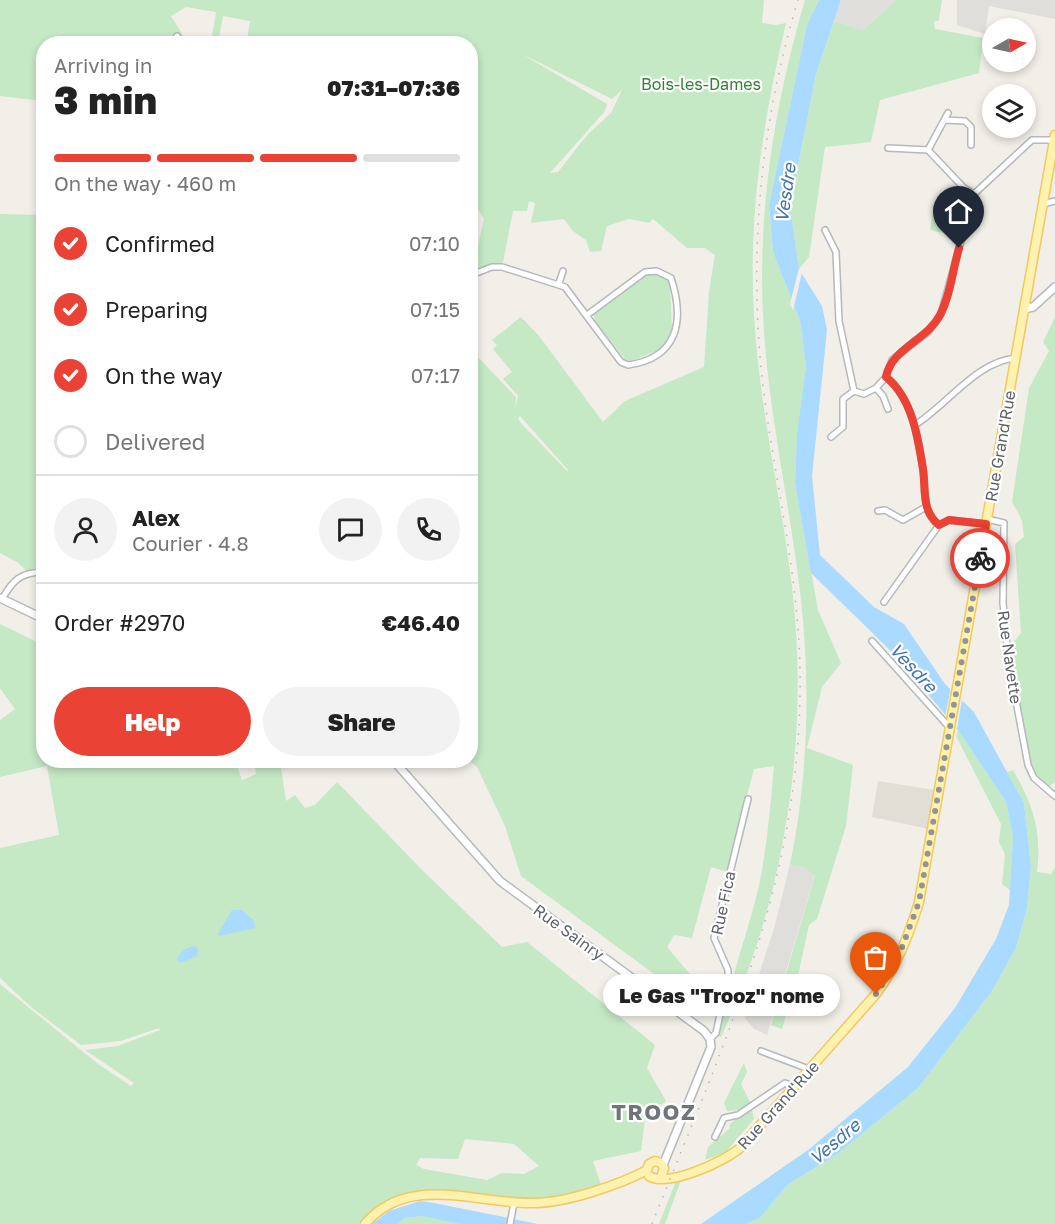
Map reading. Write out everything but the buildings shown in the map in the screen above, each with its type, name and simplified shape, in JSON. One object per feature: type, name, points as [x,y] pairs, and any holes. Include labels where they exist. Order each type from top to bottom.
[{"type":"main road","name":"Rue Grand'Rue","points":[[850,1024],[728,1152],[711,1162],[681,1170],[664,1167],[658,1162],[649,1169],[655,1179],[710,1167],[731,1156],[850,1024],[888,978],[914,919],[1055,137]]},
{"type":"main road","points":[[661,1178],[664,1167]]},
{"type":"main road","points":[[365,1224],[390,1204],[414,1196],[513,1209],[562,1204],[649,1169]]},
{"type":"street","points":[[928,150],[948,114]]},
{"type":"street","points":[[944,120],[965,121],[971,127],[971,145]]},
{"type":"street","points":[[854,391],[864,394],[876,388],[886,377],[892,360],[929,331],[941,314],[974,194],[1032,140],[1055,137]]},
{"type":"street","points":[[888,148],[928,150],[964,188],[974,194]]},
{"type":"street","points":[[1043,204],[1055,201]]},
{"type":"street","points":[[825,230],[837,252],[839,321],[854,391]]},
{"type":"street","points":[[478,272],[492,267],[502,267],[560,283],[587,315],[621,362],[628,365],[638,364],[664,352],[674,339],[675,289],[671,278],[657,271],[645,272],[587,315]]},
{"type":"street","points":[[560,283],[563,271]]},
{"type":"street","points":[[1024,309],[1033,307],[1055,287]]},
{"type":"street","points":[[914,422],[934,413],[982,371],[1006,359],[1016,358]]},
{"type":"street","points":[[886,377],[895,384],[914,422],[926,507],[939,525]]},
{"type":"street","points":[[876,388],[883,396],[888,409]]},
{"type":"street","points":[[831,437],[843,427],[843,399],[854,391]]},
{"type":"street","points":[[878,511],[885,510],[903,520],[926,507]]},
{"type":"street","points":[[884,602],[939,525],[949,520],[987,521]]},
{"type":"street","name":"Rue Navette","points":[[987,521],[1004,523],[1003,603],[1008,658],[1028,765],[1034,778],[1055,796]]},
{"type":"street","points":[[36,573],[21,575],[12,582],[1,599],[36,615]]},
{"type":"street","points":[[872,641],[950,726]]},
{"type":"street","name":"Rue Sainry","points":[[400,768],[500,881],[704,1031],[710,1039]]},
{"type":"street","name":"Rue Fica","points":[[710,1039],[716,1033],[728,977],[728,970],[714,938],[748,799]]},
{"type":"street","points":[[664,1167],[711,1047],[710,1039]]},
{"type":"street","name":"Rue Grand'Rue","points":[[761,1051],[807,1068]]},
{"type":"street","points":[[715,1137],[724,1118],[738,1115],[785,1083],[790,1085]]},
{"type":"street","points":[[649,1169],[675,1137]]},
{"type":"street","points":[[510,1224],[513,1209]]},
{"type":"shaded area","points":[[841,0],[896,0],[863,30],[834,21]]},
{"type":"shaded area","points":[[957,0],[1055,0],[1055,19],[989,6],[987,18],[982,18],[982,33],[957,25]]},
{"type":"shaded area","points":[[878,781],[935,790],[929,829],[872,817]]},
{"type":"shaded area","points":[[790,864],[804,867],[815,874],[767,1035],[754,1029],[745,1018],[775,925]]},
{"type":"green space","name":"Bois-les-Dames","points":[[0,0],[764,0],[762,23],[776,25],[786,23],[770,95],[759,168],[755,204],[753,278],[760,384],[792,587],[797,644],[798,702],[787,816],[776,873],[762,929],[721,1037],[718,1036],[722,1018],[760,878],[768,830],[774,766],[754,769],[727,872],[711,867],[692,938],[674,935],[667,947],[706,993],[684,996],[521,876],[505,826],[477,768],[478,357],[516,397],[515,409],[518,396],[503,379],[512,372],[493,349],[497,345],[492,340],[521,317],[539,336],[603,422],[625,401],[704,367],[709,292],[715,255],[705,248],[687,248],[653,219],[649,223],[629,219],[607,226],[601,251],[590,252],[586,240],[573,231],[564,219],[531,223],[535,203],[529,201],[527,211],[513,211],[503,262],[478,270],[478,246],[484,219],[478,210],[478,36],[248,36],[250,21],[223,16],[219,36],[212,36],[216,12],[186,7],[171,16],[184,36],[36,36],[36,100],[0,96]],"holes":[[[522,54],[612,99],[622,90],[611,113],[588,134],[558,172],[550,173],[605,111],[607,104]],[[520,416],[568,472],[521,423],[518,418]]]},
{"type":"green space","points":[[805,0],[819,0],[807,25],[769,205],[773,252],[800,321],[806,366],[797,433],[795,483],[818,610],[841,663],[822,687],[807,748],[853,765],[846,826],[817,919],[809,925],[799,971],[782,1029],[771,1025],[815,875],[804,867],[790,864],[804,760],[805,653],[799,584],[765,348],[762,274],[766,194],[777,116]]},
{"type":"green space","points":[[896,0],[942,0],[939,20],[934,22],[935,29],[982,38],[979,73],[880,100],[871,142],[825,147],[809,257],[799,269],[790,207],[816,74],[834,21],[863,30]]},
{"type":"green space","points":[[934,206],[948,208],[943,233],[930,230]]},
{"type":"green space","points":[[0,214],[36,215],[36,568],[27,571],[17,562],[0,553]]},
{"type":"green space","points":[[649,274],[662,276],[670,281],[672,331],[670,338],[661,349],[630,361],[625,359],[596,323],[593,313]]},
{"type":"green space","points":[[1055,317],[1055,782],[1047,788],[1030,767],[1010,646],[1021,633],[1015,544],[1024,537],[1022,520],[1012,502],[1029,388],[1049,351],[1043,342]]},
{"type":"green space","points":[[0,624],[36,642],[36,768],[38,768],[0,777],[0,720],[15,709],[0,688]]},
{"type":"green space","points":[[958,730],[1006,802],[1013,837],[1010,890],[1002,884],[1005,854],[999,842],[1001,824],[956,736]]},
{"type":"green space","points":[[47,768],[238,768],[242,780],[256,774],[255,768],[281,768],[286,801],[295,795],[305,808],[315,805],[337,782],[423,871],[502,947],[527,942],[655,1045],[647,1068],[666,1101],[645,1118],[641,1151],[593,1161],[601,1185],[548,1199],[515,1201],[452,1193],[415,1193],[397,1198],[379,1208],[360,1224],[0,1224],[0,984],[98,1064],[131,1086],[134,1083],[85,1050],[118,1046],[160,1030],[159,1028],[121,1041],[81,1045],[31,1007],[0,978],[0,848],[59,835]],"holes":[[[465,1139],[514,1144],[539,1166],[524,1174],[502,1173],[487,1180],[424,1169],[416,1165],[420,1158],[458,1159]]]},
{"type":"green space","points":[[1013,770],[1031,807],[1037,831],[1037,872],[1051,874],[1055,867],[1055,1224],[746,1224],[760,1218],[787,1185],[836,1155],[918,1088],[992,991],[1016,948],[1027,908],[1031,866],[1024,803],[1007,772]]},
{"type":"green space","points":[[744,1063],[747,1072],[741,1084],[751,1104],[754,1119],[726,1152],[705,1160],[708,1147],[741,1115],[739,1110],[727,1111],[724,1103]]},
{"type":"green space","points":[[681,1180],[665,1224],[659,1224],[676,1181]]},
{"type":"green space","points":[[421,1216],[459,1224],[398,1224],[405,1218]]},
{"type":"water","name":"Vesdre","points":[[819,0],[841,0],[816,74],[790,207],[799,269],[822,306],[827,330],[812,476],[820,555],[874,607],[904,624],[945,684],[974,712],[1024,803],[1031,866],[1027,908],[1016,948],[992,991],[918,1088],[836,1155],[787,1185],[760,1218],[746,1224],[701,1224],[808,1150],[908,1067],[955,1008],[996,939],[1009,905],[1013,837],[1006,802],[958,730],[898,658],[811,573],[795,483],[797,433],[806,366],[800,321],[773,252],[769,205],[807,25]]},
{"type":"water","points":[[232,910],[242,910],[254,921],[255,928],[219,936]]},
{"type":"water","points":[[195,946],[198,949],[197,956],[180,963],[177,959],[180,954]]},
{"type":"water","points":[[420,1201],[538,1224],[459,1224],[421,1216],[405,1218],[398,1224],[372,1224],[389,1211]]},
{"type":"pier","points":[[799,268],[802,273],[793,310],[790,304]]},
{"type":"pier","points":[[951,687],[962,699],[957,729],[945,717]]},
{"type":"railway","points":[[652,1224],[729,1030],[752,965],[771,900],[786,833],[796,764],[800,654],[793,577],[763,387],[759,338],[757,240],[766,143],[774,95],[798,0]]},
{"type":"way so far","points":[[876,994],[888,978],[906,942],[919,902],[980,558]]},
{"type":"place","name":"Le Gas \"Trooz\" nome","points":[[876,994]]},
{"type":"district","name":"TROOZ","points":[[654,1112]]},
{"type":"route","points":[[959,248],[941,314],[929,331],[892,360],[886,377],[895,384],[915,425],[914,433],[922,468],[926,507],[933,521],[939,525],[949,520],[986,524],[980,558]]}]
